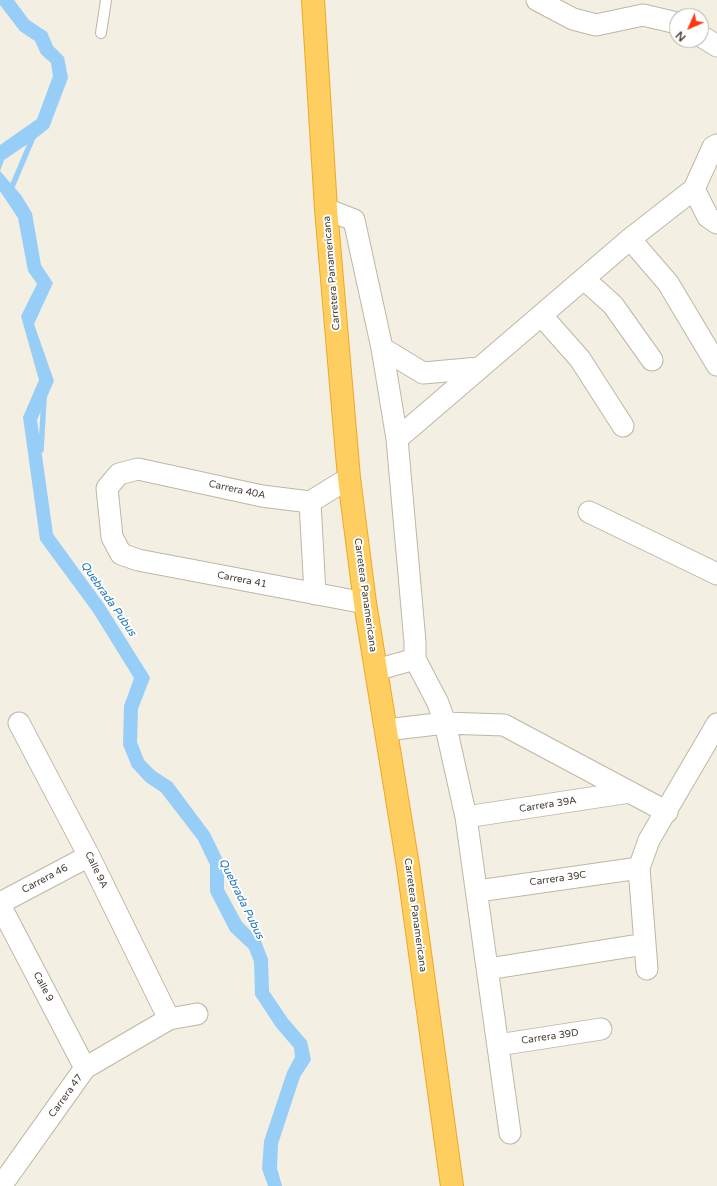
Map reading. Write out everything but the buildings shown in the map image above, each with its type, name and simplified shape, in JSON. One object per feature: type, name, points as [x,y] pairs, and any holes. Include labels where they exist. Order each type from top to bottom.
[{"type":"highway","name":"Carretera Panamericana","points":[[313,0],[326,209],[349,478],[365,603],[408,866],[452,1186]]},
{"type":"street","points":[[537,0],[573,19],[596,25],[643,15],[669,21]]},
{"type":"street","points":[[397,439],[630,239],[694,189],[713,147],[717,145]]},
{"type":"street","points":[[694,189],[708,217],[717,223]]},
{"type":"street","points":[[326,209],[354,220],[382,348],[397,439],[415,642],[415,659],[438,703],[445,723],[466,817],[478,891],[510,1134]]},
{"type":"street","points":[[630,239],[668,283],[717,365]]},
{"type":"street","points":[[584,279],[613,305],[652,360]]},
{"type":"street","points":[[541,315],[580,359],[623,426]]},
{"type":"street","points":[[382,348],[422,373],[479,368]]},
{"type":"street","name":"Carrera 40A","points":[[120,554],[112,537],[107,488],[119,474],[138,469],[262,496],[310,502]]},
{"type":"street","points":[[315,594],[310,502],[349,478]]},
{"type":"street","points":[[589,512],[717,574]]},
{"type":"street","name":"Carrera 41","points":[[120,554],[138,560],[365,603]]},
{"type":"street","points":[[376,670],[415,659]]},
{"type":"street","name":"Calle 9A","points":[[19,723],[90,856],[169,1019]]},
{"type":"street","points":[[386,730],[445,723],[504,725],[667,812]]},
{"type":"street","points":[[647,969],[639,868],[649,840],[667,812],[717,724]]},
{"type":"street","name":"Carrera 39A","points":[[466,817],[630,792]]},
{"type":"street","name":"Carrera 46","points":[[0,904],[90,856]]},
{"type":"street","name":"Carrera 39C","points":[[478,891],[639,868]]},
{"type":"street","name":"Calle 9","points":[[0,904],[6,932],[85,1068]]},
{"type":"street","points":[[488,969],[645,944]]},
{"type":"street","name":"Carrera 47","points":[[1,1186],[85,1068],[169,1019],[198,1014]]},
{"type":"street","name":"Carrera 39D","points":[[498,1044],[601,1029]]},
{"type":"lane","points":[[101,33],[106,0]]},
{"type":"water","points":[[0,0],[14,0],[29,20],[47,32],[53,46],[64,57],[68,78],[49,128],[4,160],[0,171],[0,145],[37,119],[53,76],[51,63],[41,54],[35,41],[20,31],[0,5]]},
{"type":"water","points":[[0,171],[21,195],[32,213],[41,265],[53,283],[34,324],[54,381],[37,420],[53,534],[104,604],[148,674],[150,678],[138,709],[137,742],[144,760],[155,771],[172,782],[210,833],[224,862],[224,889],[242,922],[261,941],[268,959],[269,991],[288,1019],[307,1041],[311,1060],[300,1077],[278,1144],[277,1168],[282,1186],[268,1186],[262,1169],[264,1141],[287,1072],[295,1057],[294,1048],[276,1027],[255,995],[254,962],[249,949],[230,931],[210,892],[210,865],[198,840],[161,792],[146,782],[132,767],[123,745],[124,706],[134,678],[93,612],[40,540],[23,417],[39,380],[21,316],[37,284],[28,271],[18,218],[0,191]]},
{"type":"waterway","name":"Quebrada Pubus","points":[[11,189],[34,135]]},
{"type":"waterway","name":"Quebrada Pubus","points":[[41,450],[44,398]]}]
